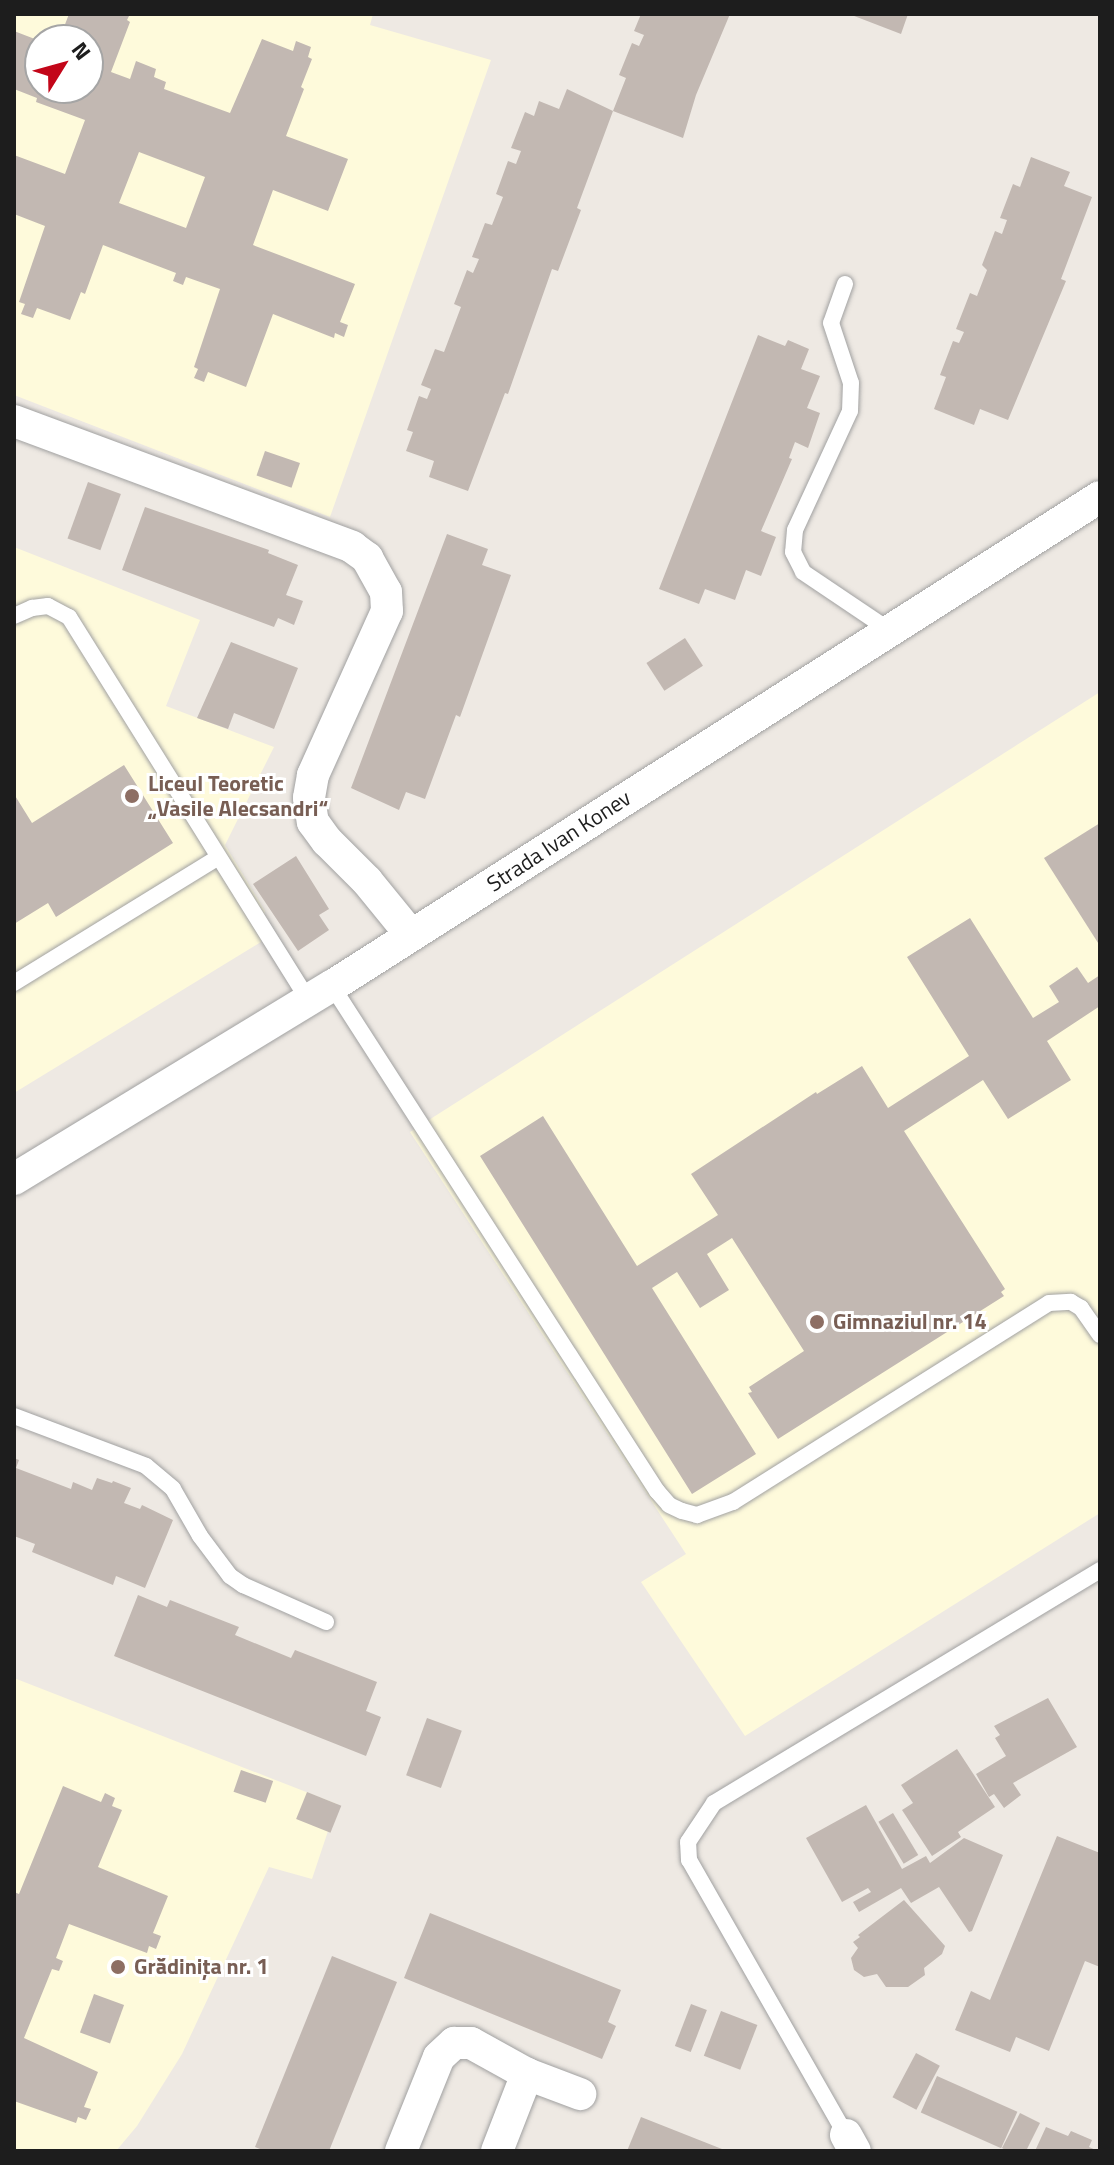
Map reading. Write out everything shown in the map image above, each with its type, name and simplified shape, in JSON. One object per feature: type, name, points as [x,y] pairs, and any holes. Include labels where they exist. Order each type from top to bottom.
[{"type":"street","points":[[14,421],[352,547],[367,558],[386,592],[387,611],[313,775],[309,798],[313,822],[327,841],[367,881],[411,935]]},
{"type":"street","name":"Strada Ivan Konev","points":[[14,1179],[320,993],[1100,497]]},
{"type":"street","points":[[401,2151],[439,2057],[454,2043],[471,2043],[527,2074],[580,2094]]},
{"type":"street","points":[[497,2151],[527,2074]]},
{"type":"lane","points":[[845,284],[831,314],[831,323],[851,383],[850,411],[795,530],[793,552],[803,572],[889,630]]},
{"type":"lane","points":[[14,616],[32,608],[48,606],[69,617],[217,858],[320,993],[669,1505],[697,1515],[733,1502],[1049,1303],[1071,1302],[1081,1308],[1100,1335]]},
{"type":"lane","points":[[14,983],[217,858]]},
{"type":"lane","points":[[14,1416],[146,1466],[173,1489],[200,1536],[230,1576],[243,1585],[326,1622]]},
{"type":"lane","points":[[850,2143],[689,1860],[688,1842],[714,1803],[1100,1570]]},
{"type":"shaded area","points":[[14,14],[373,14],[370,25],[491,60],[330,517],[14,395]]},
{"type":"shaded area","name":"Liceul Teoretic „Vasile Alecsandri“","points":[[14,547],[200,620],[166,706],[274,747],[225,845],[265,911],[261,942],[14,1093]]},
{"type":"shaded area","name":"Gimnaziul nr. 14","points":[[1100,692],[1100,1513],[745,1736],[641,1582],[686,1554],[410,1132]]},
{"type":"shaded area","name":"Grădinița nr. 1","points":[[14,1678],[337,1804],[312,1879],[269,1867],[182,2054],[137,2126],[116,2151],[14,2151]]},
{"type":"building","points":[[69,14],[130,14],[127,20],[130,22],[111,72],[130,79],[136,61],[156,69],[154,77],[166,82],[164,89],[230,113],[262,39],[293,51],[296,41],[311,47],[308,57],[312,59],[301,87],[304,89],[286,136],[348,159],[328,211],[273,190],[253,245],[355,284],[340,322],[348,325],[344,337],[335,333],[334,338],[273,314],[246,387],[208,372],[204,382],[194,378],[198,369],[194,367],[220,289],[186,277],[183,285],[173,281],[176,273],[103,245],[85,294],[81,292],[70,320],[37,308],[33,318],[21,314],[25,304],[19,302],[45,226],[14,214],[14,155],[65,174],[85,120],[41,104],[104,104],[104,24],[65,24]],"holes":[[[139,152],[205,177],[186,228],[119,203]]]},
{"type":"building","points":[[641,14],[730,14],[696,95],[683,138],[613,111],[626,78],[619,75],[632,43],[639,46],[644,35],[634,31]]},
{"type":"building","points":[[849,14],[908,14],[901,34]]},
{"type":"building","points":[[14,31],[24,35],[24,93],[14,89]]},
{"type":"building","points":[[567,89],[613,111],[577,208],[581,210],[558,271],[552,269],[508,394],[505,393],[468,491],[429,477],[434,461],[406,451],[413,432],[407,430],[419,396],[427,399],[431,389],[421,385],[435,349],[444,352],[461,307],[454,304],[467,270],[473,273],[479,259],[472,257],[485,223],[492,225],[503,197],[496,194],[508,161],[516,164],[521,151],[511,148],[525,112],[534,116],[539,101],[559,109]]},
{"type":"building","points":[[1031,157],[1070,172],[1064,186],[1092,197],[1061,279],[1066,281],[1008,420],[980,409],[974,425],[934,409],[946,377],[940,375],[953,341],[959,343],[964,332],[956,329],[970,293],[977,296],[987,270],[982,265],[995,231],[1002,234],[1007,220],[1000,218],[1013,184],[1020,187]]},
{"type":"building","points":[[758,335],[785,346],[788,340],[809,349],[801,369],[820,376],[807,408],[820,413],[808,448],[795,442],[789,458],[792,459],[761,531],[776,537],[761,576],[746,570],[735,600],[705,589],[699,604],[659,589]]},
{"type":"building","points":[[265,451],[300,463],[292,488],[257,476]]},
{"type":"building","points":[[88,482],[121,494],[100,550],[67,538]]},
{"type":"building","points":[[145,507],[269,550],[268,553],[298,565],[286,595],[303,601],[294,625],[278,618],[274,627],[122,570]]},
{"type":"building","points":[[447,534],[488,549],[482,565],[511,575],[460,717],[456,715],[425,799],[406,792],[399,810],[351,788]]},
{"type":"building","points":[[685,638],[703,666],[664,691],[646,663]]},
{"type":"building","points":[[231,642],[298,668],[274,729],[234,713],[228,729],[197,718]]},
{"type":"building","points":[[124,765],[173,843],[56,917],[48,903],[14,924],[14,794],[32,823]]},
{"type":"building","points":[[1100,823],[1100,946],[1044,858]]},
{"type":"building","points":[[296,856],[329,909],[319,915],[329,930],[298,951],[253,884]]},
{"type":"building","points":[[970,918],[1033,1018],[1059,1002],[1049,986],[1077,967],[1088,983],[1100,975],[1100,1006],[1047,1041],[1071,1080],[1008,1119],[983,1080],[904,1131],[1005,1289],[1001,1292],[1004,1296],[778,1439],[748,1393],[752,1392],[749,1387],[804,1351],[732,1238],[707,1254],[729,1290],[700,1308],[677,1272],[652,1288],[756,1454],[692,1494],[480,1156],[543,1116],[637,1266],[718,1215],[691,1174],[816,1092],[862,1066],[888,1108],[969,1056],[907,957]]},
{"type":"building","points":[[14,1458],[19,1460],[16,1468],[71,1489],[73,1482],[92,1490],[97,1478],[131,1488],[124,1503],[140,1509],[142,1505],[173,1520],[145,1588],[116,1576],[113,1585],[32,1552],[35,1544],[14,1536]]},
{"type":"building","points":[[138,1595],[167,1607],[170,1600],[239,1627],[235,1635],[291,1658],[295,1650],[377,1682],[366,1711],[381,1717],[366,1756],[114,1656]]},
{"type":"building","points":[[1048,1698],[1077,1747],[1013,1783],[1021,1795],[1004,1808],[994,1794],[989,1797],[976,1774],[1006,1756],[995,1738],[1000,1735],[994,1726]]},
{"type":"building","points":[[427,1718],[462,1731],[441,1788],[406,1775]]},
{"type":"building","points":[[957,1749],[995,1807],[958,1832],[961,1837],[932,1856],[902,1810],[913,1803],[901,1785]]},
{"type":"building","points":[[241,1770],[273,1781],[266,1803],[234,1792]]},
{"type":"building","points":[[63,1786],[101,1802],[105,1793],[115,1798],[112,1806],[122,1810],[98,1867],[168,1896],[153,1933],[161,1936],[156,1949],[149,1946],[147,1953],[69,1924],[56,1958],[63,1961],[59,1971],[52,1969],[24,2038],[98,2072],[84,2107],[91,2109],[86,2120],[78,2117],[76,2123],[14,2101],[14,1892],[19,1894]]},
{"type":"building","points":[[307,1792],[341,1806],[330,1833],[296,1819]]},
{"type":"building","points":[[866,1805],[902,1869],[926,1856],[930,1863],[964,1838],[1003,1855],[972,1931],[969,1932],[939,1887],[911,1903],[901,1888],[859,1912],[853,1902],[871,1892],[868,1888],[842,1902],[806,1838]]},
{"type":"building","points":[[893,1813],[918,1855],[904,1864],[878,1822]]},
{"type":"building","points":[[1057,1836],[1100,1853],[1100,1967],[1085,1961],[1049,2051],[1016,2037],[1010,2052],[955,2030],[971,1991],[990,2000]]},
{"type":"building","points":[[904,1900],[945,1946],[942,1954],[924,1968],[925,1975],[908,1987],[886,1987],[877,1974],[864,1977],[854,1970],[851,1958],[858,1948],[853,1942]]},
{"type":"building","points":[[430,1913],[621,1990],[608,2022],[616,2026],[602,2059],[404,1978]]},
{"type":"building","points":[[332,1956],[397,1982],[329,2151],[265,2151],[255,2147]]},
{"type":"building","points":[[94,1994],[124,2005],[110,2043],[80,2033]]},
{"type":"building","points":[[691,2004],[707,2010],[691,2052],[675,2046]]},
{"type":"building","points":[[721,2011],[757,2025],[740,2070],[704,2056]]},
{"type":"building","points":[[916,2053],[940,2066],[916,2110],[893,2097]]},
{"type":"building","points":[[937,2076],[1017,2112],[1001,2148],[921,2113]]},
{"type":"building","points":[[1020,2113],[1040,2123],[1026,2151],[1007,2151],[1002,2148]]},
{"type":"building","points":[[641,2117],[727,2151],[627,2151]]},
{"type":"building","points":[[1046,2127],[1068,2136],[1071,2131],[1092,2140],[1089,2147],[1098,2151],[1035,2151]]},
{"type":"place","name":"Liceul Teoretic „Vasile Alecsandri“","points":[[132,796]]},
{"type":"place","name":"Gimnaziul nr. 14","points":[[817,1322]]},
{"type":"place","name":"Grădinița nr. 1","points":[[118,1967]]}]
